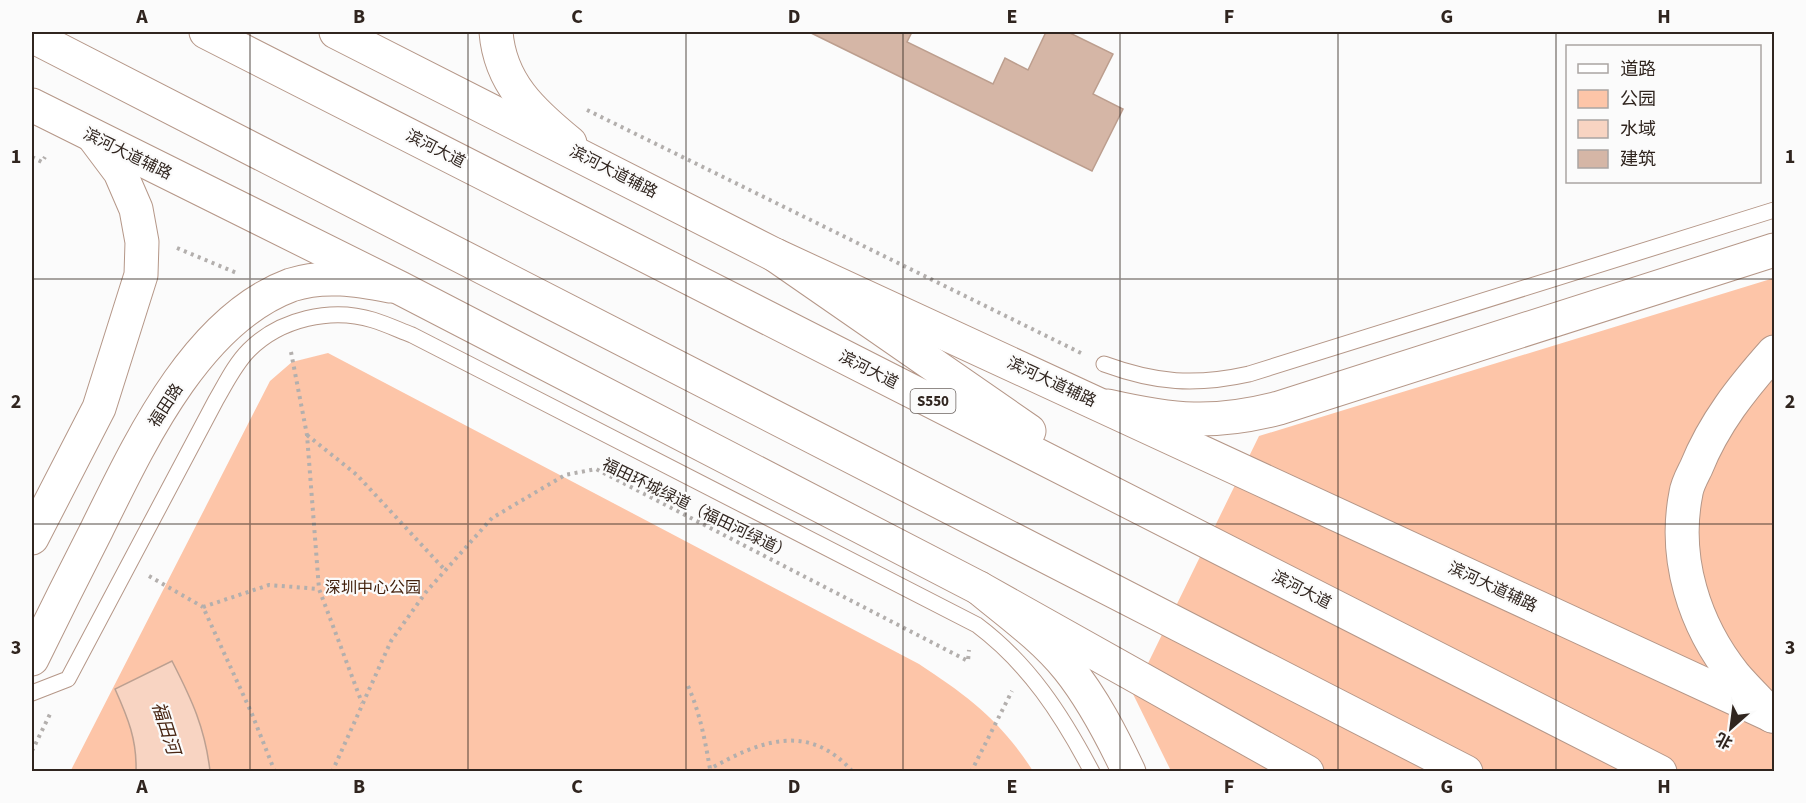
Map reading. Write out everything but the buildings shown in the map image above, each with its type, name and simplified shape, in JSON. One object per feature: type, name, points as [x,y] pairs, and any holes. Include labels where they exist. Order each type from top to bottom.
[{"type":"main road","name":"滨河大道","points":[[206,32],[1660,771]]},
{"type":"main road","name":"滨河大道辅路","points":[[336,32],[585,156],[776,255],[1108,406],[1773,716]]},
{"type":"main road","points":[[496,32],[502,64],[514,89],[536,115],[585,156]]},
{"type":"main road","points":[[32,36],[1466,771]]},
{"type":"main road","name":"滨河大道辅路","points":[[32,105],[400,288],[979,588],[1307,771]]},
{"type":"main road","points":[[32,538],[99,408],[141,275],[142,242],[136,209],[120,172],[93,136]]},
{"type":"main road","points":[[1108,406],[1165,419],[1240,418],[1279,408],[1774,250]]},
{"type":"main road","points":[[776,255],[1131,502]]},
{"type":"main road","name":"福田路","points":[[32,659],[156,416],[210,344],[260,300],[293,285],[324,279],[353,279],[400,288]]},
{"type":"main road","points":[[1773,716],[1735,675],[1713,642],[1692,601],[1681,545],[1686,491],[1707,441],[1737,394],[1774,352]]},
{"type":"main road","points":[[979,588],[1033,633],[1068,668],[1095,706],[1129,771]]},
{"type":"lane","points":[[1104,364],[1133,374],[1189,383],[1219,381],[1249,374],[1774,210]]},
{"type":"lane","points":[[32,693],[68,679],[232,372],[249,350],[278,327],[314,317],[341,315],[372,319],[412,335],[977,625],[1018,661],[1041,688],[1070,729],[1092,771]]},
{"type":"path","points":[[584,108],[1104,364]]},
{"type":"path","points":[[32,157],[42,162],[45,157]]},
{"type":"path","points":[[170,246],[245,277]]},
{"type":"path","points":[[290,346],[307,435],[319,589],[362,704]]},
{"type":"path","points":[[307,435],[357,475],[445,570]]},
{"type":"path","name":"福田环城绿道（福田河绿道）","points":[[332,771],[391,641],[426,592],[445,570],[492,518],[565,475],[596,469],[968,661]]},
{"type":"path","points":[[129,565],[203,607],[252,714],[275,771]]},
{"type":"path","points":[[203,607],[269,585],[319,589]]},
{"type":"path","points":[[688,686],[698,708],[709,770],[741,752],[776,742],[813,742],[842,759],[853,771]]},
{"type":"path","points":[[971,771],[1012,691]]},
{"type":"green space","points":[[1774,278],[1774,771],[1171,771],[1133,694],[1259,436]]},
{"type":"green space","name":"深圳中心公园","points":[[328,353],[919,664],[953,687],[996,723],[1033,771],[70,772],[270,381],[292,362]]},
{"type":"water","name":"福田河","points":[[172,661],[197,714],[210,771],[136,771],[131,729],[115,689]]}]
